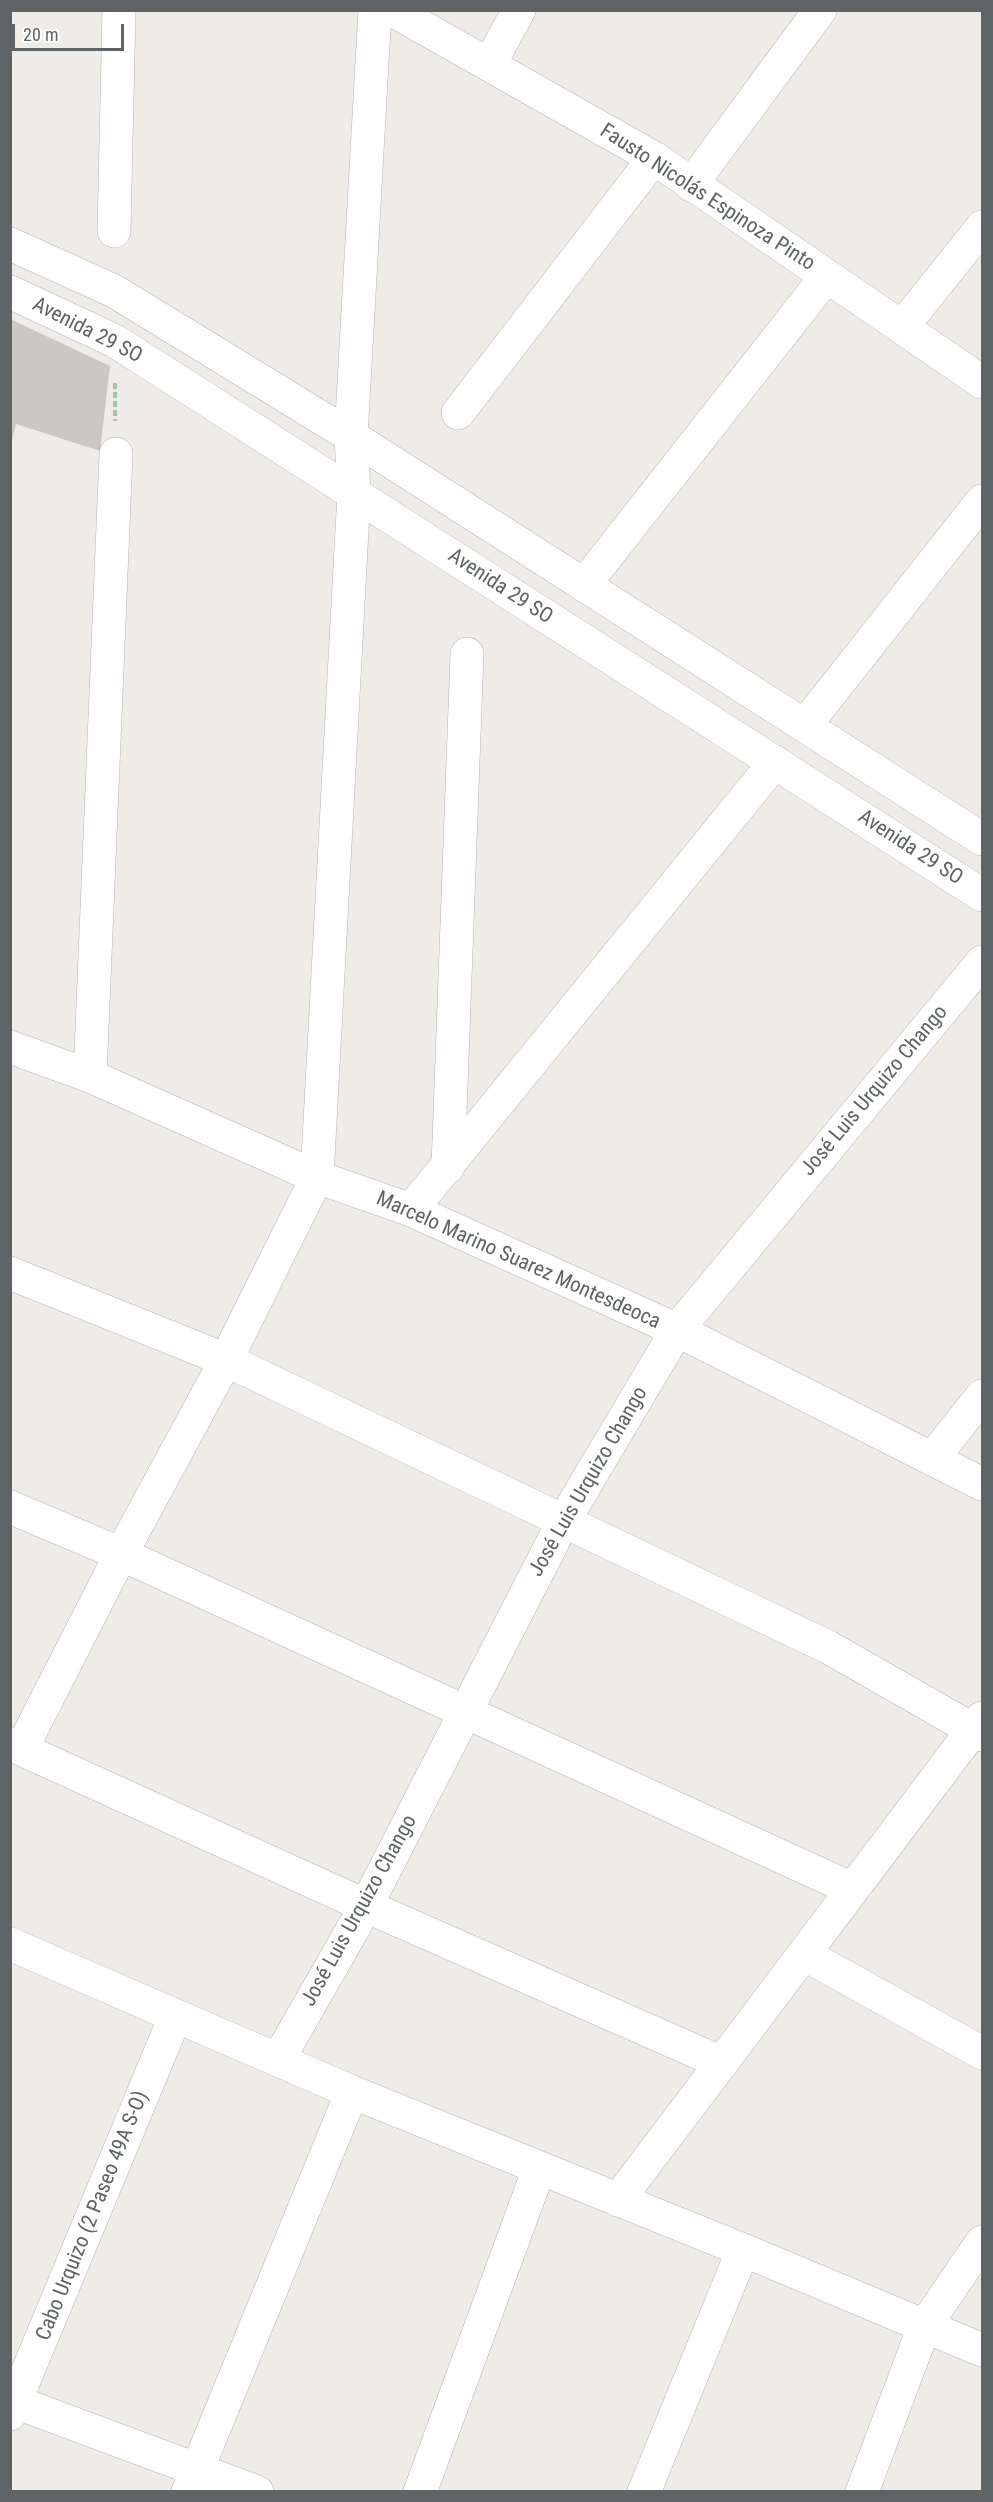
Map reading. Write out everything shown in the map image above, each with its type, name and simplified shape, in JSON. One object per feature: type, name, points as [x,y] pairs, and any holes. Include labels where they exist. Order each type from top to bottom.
[{"type":"street","points":[[114,231],[119,10]]},
{"type":"street","points":[[375,10],[351,436],[354,493],[317,1177],[226,1359],[16,1746],[366,1906],[722,2063]]},
{"type":"street","name":"Fausto Nicolás Espinoza Pinto","points":[[392,10],[490,63],[654,158],[982,382]]},
{"type":"street","points":[[490,63],[519,10]]},
{"type":"street","points":[[692,185],[820,10]]},
{"type":"street","points":[[458,413],[654,158]]},
{"type":"street","points":[[902,327],[982,227]]},
{"type":"street","name":"Avenida 29 SO","points":[[10,244],[114,291],[351,436],[806,724],[982,839]]},
{"type":"street","points":[[584,585],[826,277]]},
{"type":"street","name":"Avenida 29 SO","points":[[10,292],[114,341],[982,895]]},
{"type":"street","points":[[90,1076],[116,454]]},
{"type":"street","points":[[806,724],[982,501]]},
{"type":"street","points":[[448,1167],[467,654]]},
{"type":"street","points":[[411,1210],[775,762]]},
{"type":"street","name":"José Luis Urquizo Chango","points":[[279,2058],[366,1906],[563,1522],[677,1330],[982,962]]},
{"type":"street","name":"Marcelo Marino Suarez Montesdeoca","points":[[10,1047],[90,1076],[317,1177],[411,1210],[677,1330],[982,1484]]},
{"type":"street","points":[[10,1273],[226,1359],[828,1647],[980,1728],[852,1889],[618,2200]]},
{"type":"street","points":[[932,1459],[982,1396]]},
{"type":"street","points":[[10,1507],[121,1554],[852,1889]]},
{"type":"street","points":[[10,1944],[175,2017],[279,2058],[352,2092],[743,2250],[982,2350]]},
{"type":"street","points":[[804,1953],[982,2053]]},
{"type":"street","name":"Cabo Urquizo (2 Paseo 49A S-O)","points":[[13,2405],[175,2017]]},
{"type":"street","points":[[193,2481],[352,2092]]},
{"type":"street","points":[[420,2492],[539,2169]]},
{"type":"street","points":[[862,2492],[924,2326],[982,2242]]},
{"type":"street","points":[[644,2492],[743,2250]]},
{"type":"street","points":[[13,2405],[193,2481],[256,2492]]},
{"type":"building","points":[[10,319],[110,366],[100,451],[16,424],[10,448]]}]
